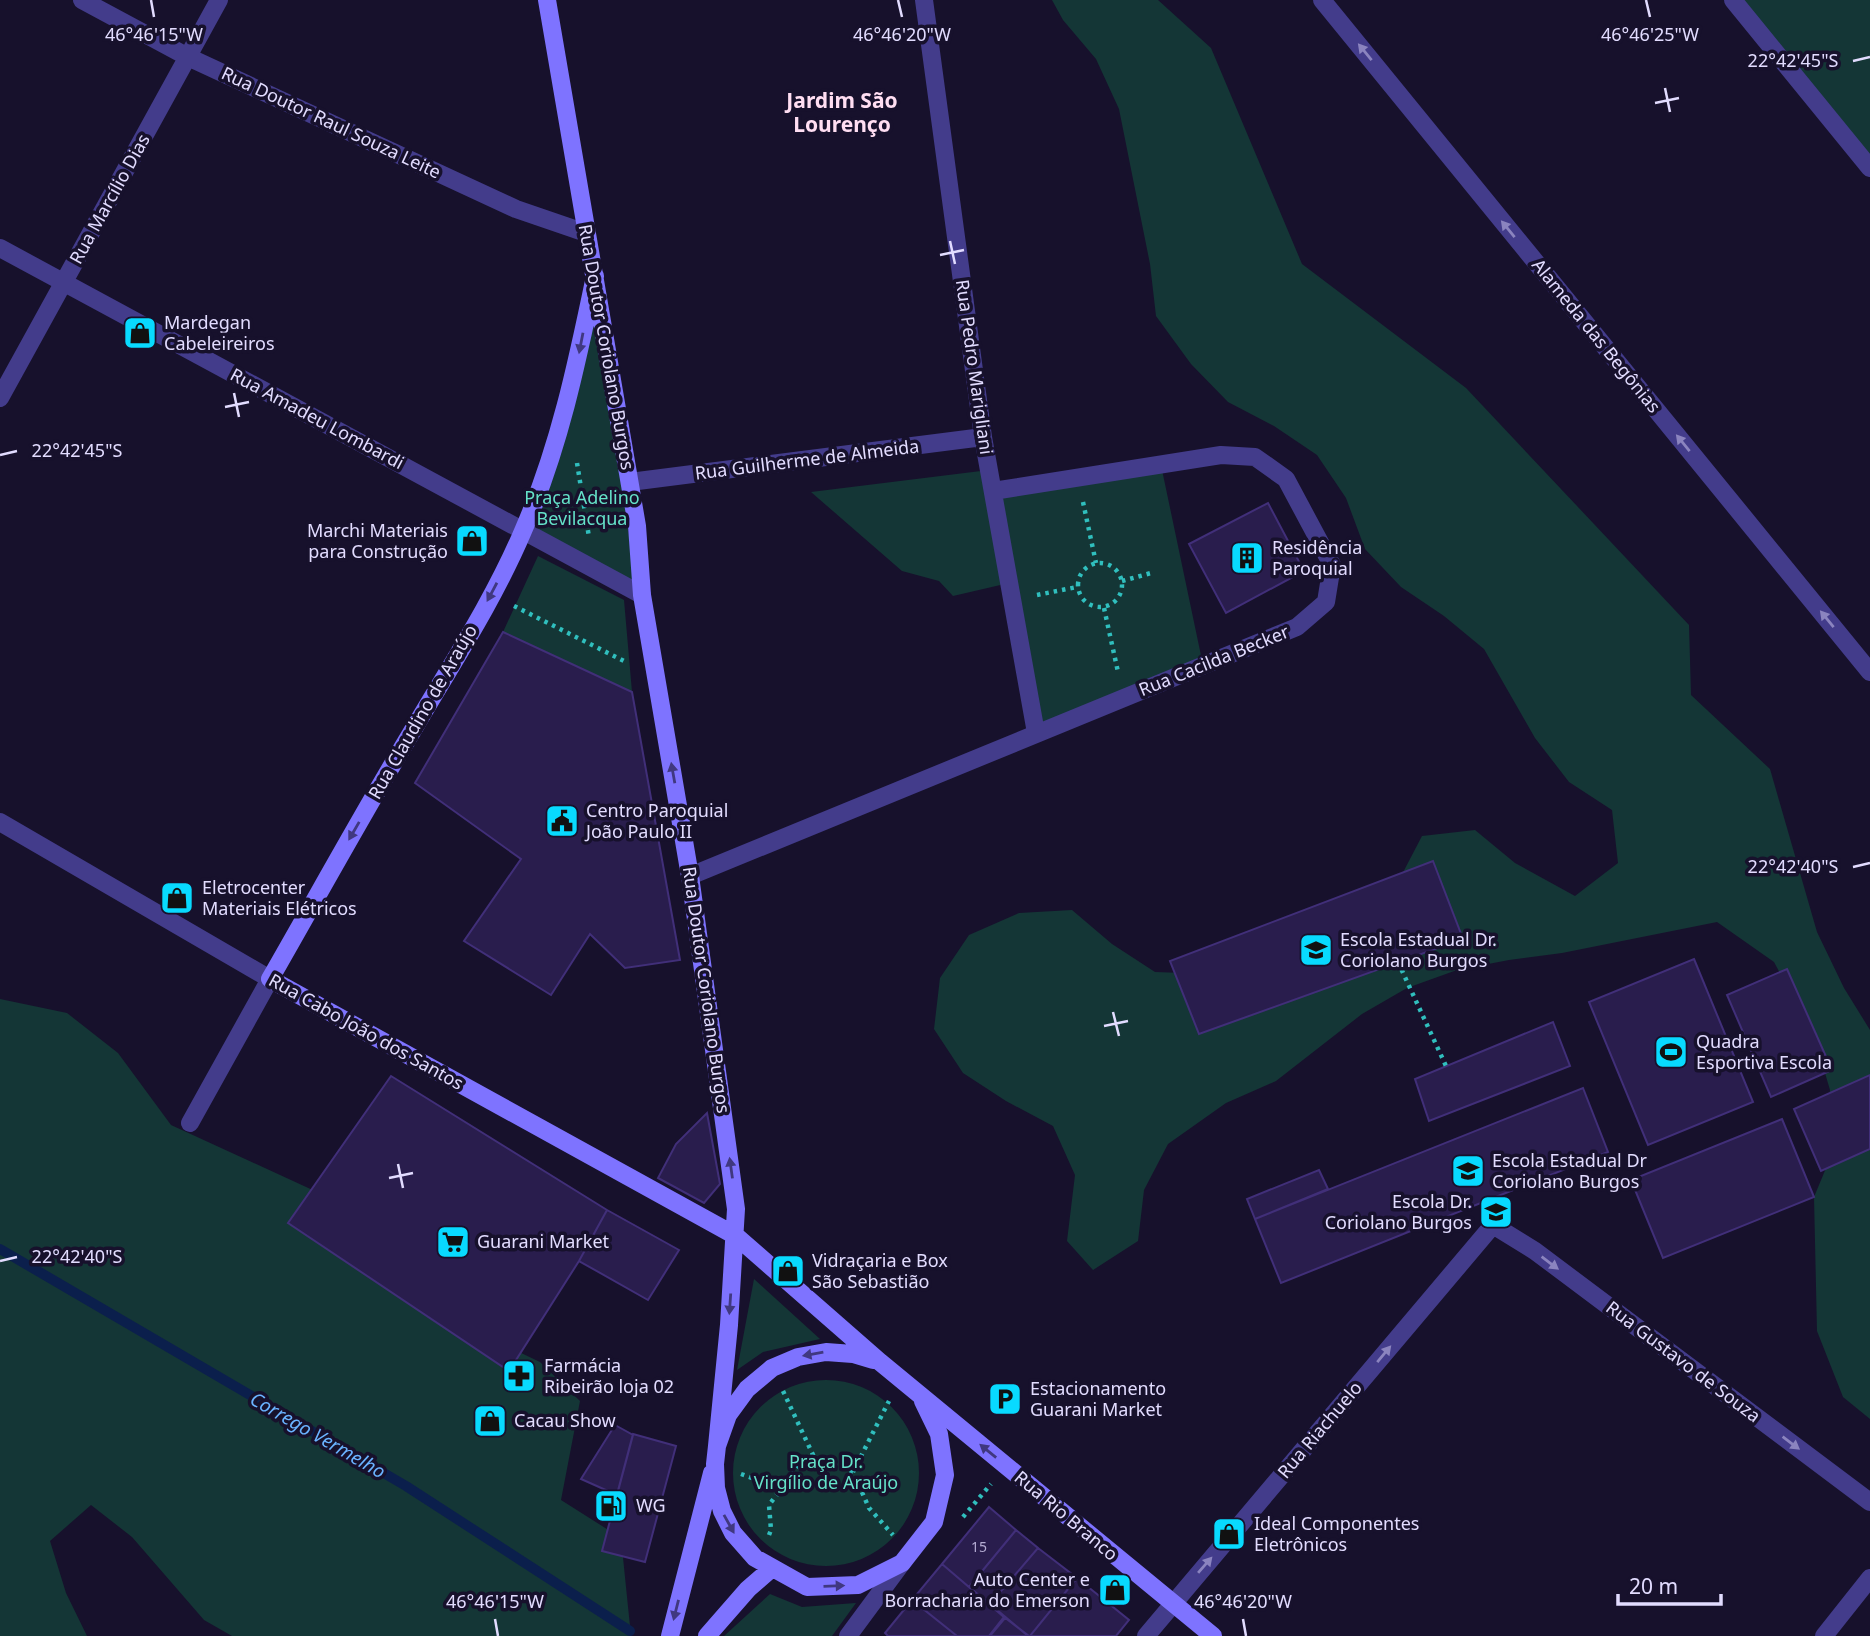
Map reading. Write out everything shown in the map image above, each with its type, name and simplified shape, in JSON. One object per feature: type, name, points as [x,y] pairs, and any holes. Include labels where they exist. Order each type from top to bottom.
[{"type":"street","name":"Rua Doutor Raul Souza Leite","points":[[82,0],[188,57],[516,209],[586,233]]},
{"type":"street","name":"Rua Marcílio Dias","points":[[0,397],[219,0]]},
{"type":"street","name":"Rua Doutor Coriolano Burgos","points":[[547,0],[637,526],[642,595],[690,876],[737,1209],[716,1455]]},
{"type":"street","name":"Rua Pedro Marigliani","points":[[924,0],[983,437],[1036,733]]},
{"type":"street","name":"Alameda das Begônias","points":[[1322,0],[1870,672]]},
{"type":"street","points":[[1733,0],[1870,168]]},
{"type":"street","name":"Rua Amadeu Lombardi","points":[[0,248],[523,531]]},
{"type":"street","name":"Rua Claudino de Araújo","points":[[190,1123],[491,594],[523,531],[552,455],[573,384],[595,276]]},
{"type":"street","name":"Rua Guilherme de Almeida","points":[[630,482],[983,437]]},
{"type":"street","name":"Rua Cacilda Becker","points":[[690,876],[1297,627],[1326,602],[1332,565],[1286,479],[1255,457],[1221,455],[993,491]]},
{"type":"street","points":[[523,531],[642,595]]},
{"type":"street","name":"Rua Cabo João dos Santos","points":[[0,822],[270,979],[736,1236],[880,1362]]},
{"type":"street","name":"Rua Gustavo de Souza","points":[[1493,1225],[1535,1251],[1870,1502]]},
{"type":"street","name":"Rua Riachuelo","points":[[1146,1636],[1493,1225]]},
{"type":"street","points":[[670,1636],[727,1415],[747,1389],[772,1368],[798,1357],[826,1352],[853,1354],[880,1362]]},
{"type":"street","name":"Rua Rio Branco","points":[[880,1362],[1213,1636]]},
{"type":"street","points":[[848,1636],[934,1522],[945,1475],[939,1434],[920,1394]]},
{"type":"street","points":[[716,1455],[716,1488],[722,1511],[733,1533],[755,1558],[771,1569],[807,1587],[858,1585],[906,1558]]},
{"type":"street","points":[[707,1636],[712,1627],[748,1589],[771,1569]]},
{"type":"street","points":[[1824,1636],[1870,1578]]},
{"type":"path","points":[[575,451],[594,569]]},
{"type":"path","points":[[1078,477],[1096,563]]},
{"type":"path","points":[[1096,563],[1112,567],[1119,573],[1122,581],[1121,593],[1115,602],[1104,608],[1086,604],[1079,596],[1079,576],[1086,568],[1096,563]]},
{"type":"path","points":[[1122,581],[1152,573]]},
{"type":"path","points":[[1013,601],[1077,587]]},
{"type":"path","points":[[491,594],[656,677]]},
{"type":"path","points":[[1104,608],[1123,697]]},
{"type":"path","points":[[1398,962],[1446,1066]]},
{"type":"path","points":[[772,1368],[814,1457]]},
{"type":"path","points":[[853,1472],[901,1379]]},
{"type":"path","points":[[716,1455],[780,1488]]},
{"type":"path","points":[[755,1558],[771,1530],[769,1505],[802,1462],[814,1457],[853,1472],[869,1508],[906,1558]]},
{"type":"green space","points":[[1052,0],[1158,0],[1211,48],[1302,264],[1466,388],[1689,625],[1691,695],[1770,769],[1817,932],[1844,988],[1870,1030],[1870,1419],[1843,1397],[1817,1331],[1814,1197],[1851,1108],[1829,1096],[1830,1090],[1815,1039],[1774,962],[1717,922],[1562,953],[1457,970],[1407,988],[1362,1014],[1276,1081],[1226,1103],[1168,1144],[1144,1190],[1138,1241],[1093,1270],[1067,1241],[1075,1175],[1053,1126],[1006,1101],[963,1073],[934,1029],[940,978],[969,935],[1019,913],[1072,910],[1112,944],[1155,972],[1209,974],[1398,882],[1422,836],[1475,830],[1515,863],[1575,896],[1618,863],[1612,810],[1569,782],[1535,738],[1484,649],[1444,616],[1401,587],[1365,549],[1346,498],[1317,455],[1274,426],[1228,402],[1191,364],[1156,316],[1150,264],[1119,109],[1096,59],[1063,20]]},
{"type":"green space","points":[[1733,0],[1870,0],[1870,168]]},
{"type":"green space","name":"Praça Adelino Bevilacqua","points":[[596,318],[637,588],[529,528]]},
{"type":"green space","points":[[1161,465],[1203,665],[1042,730],[1009,583],[953,596],[939,581],[902,571],[811,492],[989,470],[993,491]]},
{"type":"green space","points":[[538,556],[624,600],[632,692],[503,632]]},
{"type":"green space","points":[[0,999],[67,1013],[118,1053],[171,1125],[330,1198],[428,1309],[540,1362],[580,1401],[561,1500],[621,1538],[631,1636],[232,1636],[204,1620],[132,1537],[91,1505],[50,1541],[66,1593],[87,1636],[0,1636]]},
{"type":"green space","points":[[754,1279],[820,1339],[763,1352],[737,1370]]},
{"type":"green space","name":"Praça Dr. Virgílio de Araújo","points":[[826,1380],[862,1387],[892,1407],[912,1437],[919,1473],[912,1509],[892,1539],[862,1559],[826,1566],[790,1559],[760,1539],[740,1509],[733,1473],[740,1437],[760,1407],[790,1387]]},
{"type":"green space","points":[[770,1594],[802,1607],[856,1603],[832,1636],[724,1636]]},
{"type":"building","name":"Residência Paroquial","points":[[1268,503],[1304,571],[1226,613],[1189,544]]},
{"type":"building","name":"Centro Paroquial João Paulo II","points":[[503,632],[632,692],[680,960],[625,968],[590,934],[551,995],[464,941],[521,859],[415,783]]},
{"type":"building","name":"Escola Estadual Dr. Coriolano Burgos","points":[[1433,861],[1463,939],[1199,1034],[1170,961]]},
{"type":"building","name":"Quadra Esportiva Escola","points":[[1694,959],[1753,1102],[1648,1145],[1589,1002]]},
{"type":"building","points":[[1787,969],[1832,1070],[1771,1097],[1727,995]]},
{"type":"building","points":[[1553,1022],[1570,1066],[1429,1121],[1415,1079]]},
{"type":"building","points":[[1870,1075],[1870,1149],[1821,1171],[1794,1109]]},
{"type":"building","name":"Guarani Market","points":[[391,1076],[607,1210],[579,1261],[509,1371],[288,1223]]},
{"type":"building","name":"Escola Estadual Dr Coriolano Burgos","points":[[1583,1088],[1608,1152],[1281,1283],[1255,1219]]},
{"type":"building","points":[[707,1113],[720,1184],[704,1203],[658,1178],[676,1144]]},
{"type":"building","points":[[1782,1119],[1814,1197],[1663,1258],[1631,1180]]},
{"type":"building","points":[[1319,1170],[1328,1189],[1255,1219],[1247,1199]]},
{"type":"building","points":[[607,1210],[679,1250],[648,1300],[579,1261]]},
{"type":"building","points":[[615,1425],[633,1435],[617,1495],[581,1479]]},
{"type":"building","points":[[633,1434],[676,1446],[645,1562],[602,1551]]},
{"type":"building","points":[[989,1507],[1016,1530],[969,1587],[942,1564]]},
{"type":"building","points":[[1016,1530],[1038,1548],[990,1604],[969,1587]]},
{"type":"building","points":[[1038,1548],[1077,1578],[1028,1636],[990,1604]]},
{"type":"building","points":[[942,1564],[1005,1618],[990,1636],[957,1636],[912,1600]]},
{"type":"building","points":[[1077,1578],[1129,1620],[1116,1636],[1030,1636]]},
{"type":"building","points":[[912,1600],[957,1636],[888,1636],[885,1633]]},
{"type":"building","points":[[1004,1617],[1029,1636],[989,1636]]},
{"type":"waterway","name":"Corrego Vermelho","points":[[0,1249],[406,1486],[630,1631]]},
{"type":"place","name":"Mardegan Cabeleireiros","points":[[140,333]]},
{"type":"place","name":"Marchi Materiais para Construção","points":[[472,541]]},
{"type":"place","name":"Residência Paroquial","points":[[1247,558]]},
{"type":"place","name":"Centro Paroquial João Paulo II","points":[[562,821]]},
{"type":"place","name":"Eletrocenter Materiais Elétricos","points":[[177,898]]},
{"type":"place","name":"Escola Estadual Dr. Coriolano Burgos","points":[[1316,950]]},
{"type":"place","name":"Quadra Esportiva Escola","points":[[1671,1052]]},
{"type":"place","name":"Escola Estadual Dr Coriolano Burgos","points":[[1468,1171]]},
{"type":"place","name":"Escola Dr. Coriolano Burgos","points":[[1496,1212]]},
{"type":"place","name":"Guarani Market","points":[[453,1242]]},
{"type":"place","name":"Vidraçaria e Box São Sebastião","points":[[788,1271]]},
{"type":"place","name":"Farmácia Ribeirão loja 02","points":[[519,1376]]},
{"type":"place","name":"Estacionamento Guarani Market","points":[[1005,1399]]},
{"type":"place","name":"Cacau Show","points":[[490,1421]]},
{"type":"place","name":"WG","points":[[611,1506]]},
{"type":"place","name":"Ideal Componentes Eletrônicos","points":[[1229,1534]]},
{"type":"place","name":"Auto Center e Borracharia do Emerson","points":[[1115,1590]]},
{"type":"district","name":"Jardim São Lourenço","points":[[842,113]]}]
